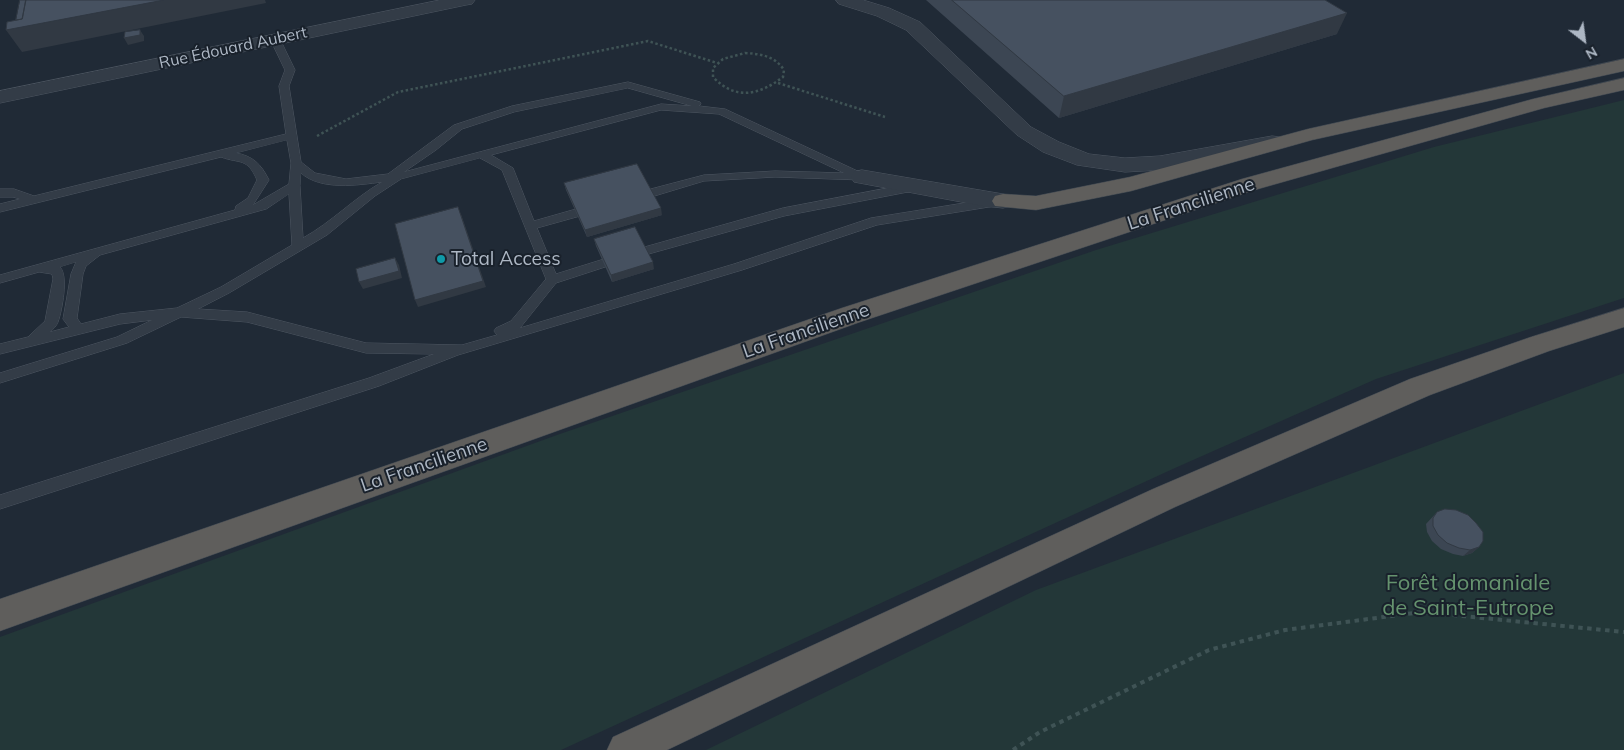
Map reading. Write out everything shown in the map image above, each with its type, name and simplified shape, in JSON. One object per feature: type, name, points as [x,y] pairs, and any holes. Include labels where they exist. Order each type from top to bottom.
[{"type":"highway","points":[[1003,201],[1036,203],[1132,184],[1308,135],[1624,65]]},
{"type":"highway","name":"La Francilienne","points":[[0,615],[851,315],[1250,184],[1531,106],[1624,84]]},
{"type":"highway","points":[[626,750],[1164,498],[1411,391],[1540,344],[1624,317]]},
{"type":"street","name":"Rue Édouard Aubert","points":[[0,97],[466,0]]},
{"type":"street","points":[[845,0],[883,12],[912,26],[1024,131],[1051,147],[1085,160],[1126,165],[1160,163],[1308,135]]},
{"type":"street","points":[[862,177],[1003,201]]},
{"type":"lane","points":[[275,39],[290,70],[284,86],[296,163],[294,186],[298,247]]},
{"type":"lane","points":[[387,178],[432,148],[458,127],[512,110],[628,85],[720,111],[862,177]]},
{"type":"lane","points":[[296,163],[311,176],[346,183],[387,178],[401,176],[661,107],[720,111]]},
{"type":"lane","points":[[0,208],[291,136]]},
{"type":"lane","points":[[212,155],[249,159],[258,167],[263,180],[252,200],[233,214]]},
{"type":"lane","points":[[482,155],[507,168],[552,280]]},
{"type":"lane","points":[[650,193],[704,178],[775,174],[862,177]]},
{"type":"lane","points":[[0,378],[122,340],[225,290],[323,232],[371,193],[401,176]]},
{"type":"lane","points":[[0,279],[262,206],[294,186]]},
{"type":"lane","points":[[645,251],[783,212],[915,187]]},
{"type":"lane","points":[[0,193],[14,192],[34,200]]},
{"type":"lane","points":[[0,502],[374,382],[462,350],[738,267],[875,221],[1003,201]]},
{"type":"lane","points":[[530,226],[576,213]]},
{"type":"lane","points":[[77,329],[70,319],[77,274],[81,264],[100,251]]},
{"type":"lane","points":[[0,349],[120,319],[180,312],[247,317],[366,348],[462,350],[516,324],[552,280],[604,263]]},
{"type":"lane","points":[[30,341],[51,323],[58,279],[56,270],[39,268]]},
{"type":"path","points":[[293,148],[398,92],[648,42],[717,64]]},
{"type":"path","points":[[750,53],[766,55],[775,59],[784,70],[783,77],[778,83],[758,91],[734,91],[716,83],[712,76],[712,70],[717,64],[734,55],[750,53]]},
{"type":"path","points":[[778,83],[885,117]]},
{"type":"path","points":[[1013,750],[1040,732],[1209,650],[1285,630],[1422,612],[1624,632]]},
{"type":"green space","points":[[1624,100],[1624,298],[1376,379],[1175,468],[561,750],[0,750],[0,637],[557,435],[1096,250],[1434,147]]},
{"type":"green space","name":"Forêt domaniale de Saint-Eutrope","points":[[1624,373],[1624,750],[706,750],[1036,590]]},
{"type":"building","points":[[20,0],[26,0],[22,19],[16,20]]},
{"type":"building","points":[[26,0],[164,0],[6,30],[7,22],[22,19]]},
{"type":"building","points":[[952,0],[1325,0],[1347,13],[1064,96]]},
{"type":"building","points":[[140,30],[140,35],[124,38],[125,32]]},
{"type":"building","points":[[637,164],[661,208],[585,230],[564,183]]},
{"type":"building","name":"Total Access","points":[[458,207],[483,281],[415,300],[395,224]]},
{"type":"building","points":[[635,227],[653,262],[611,275],[594,239]]},
{"type":"building","points":[[395,258],[399,271],[359,282],[356,269]]},
{"type":"building","points":[[1445,509],[1456,510],[1468,515],[1476,523],[1483,532],[1483,541],[1479,547],[1470,550],[1459,548],[1447,543],[1438,535],[1433,526],[1433,518],[1437,512]]},
{"type":"place","name":"Total Access","points":[[441,259]]}]
